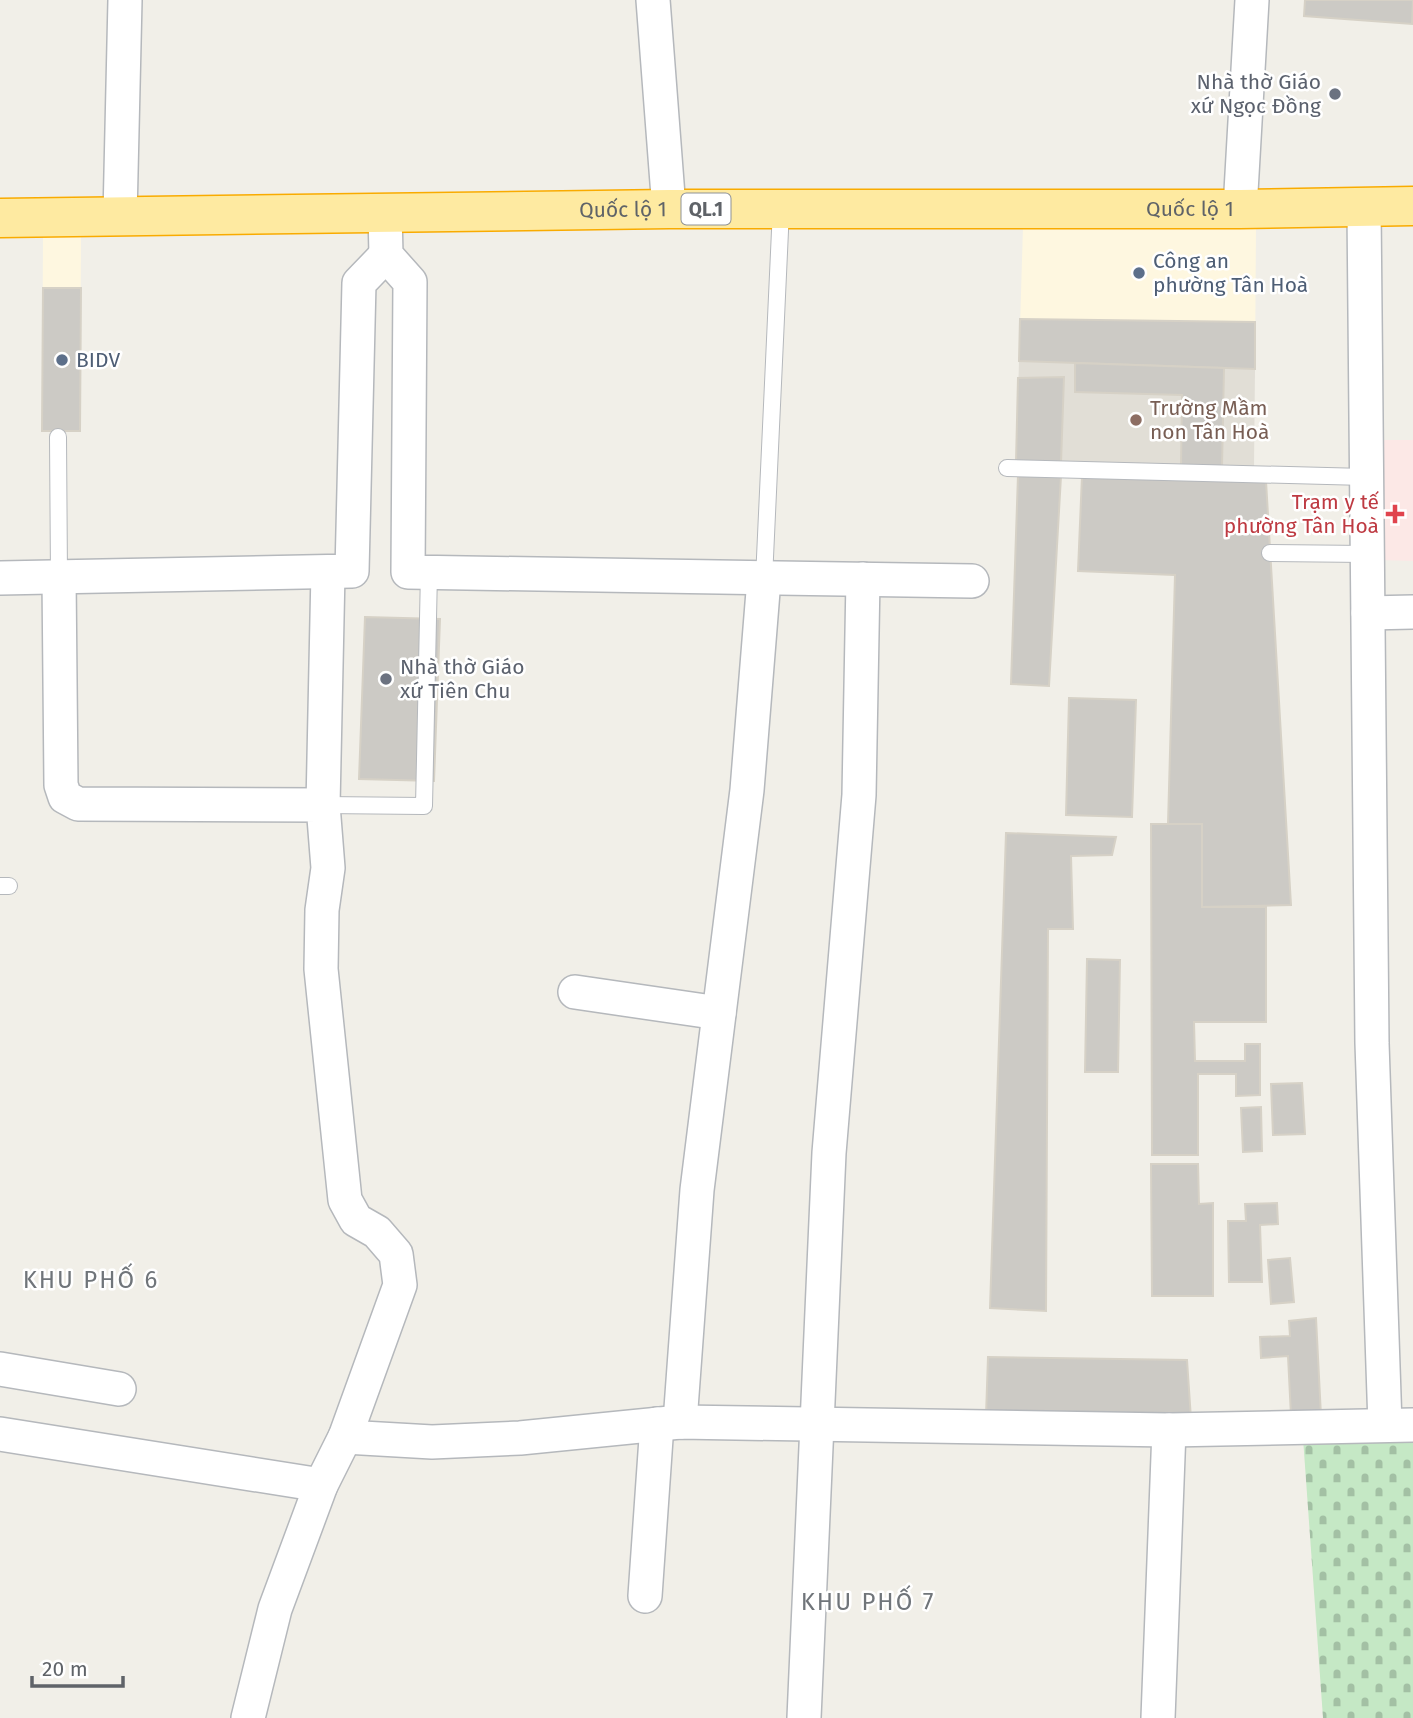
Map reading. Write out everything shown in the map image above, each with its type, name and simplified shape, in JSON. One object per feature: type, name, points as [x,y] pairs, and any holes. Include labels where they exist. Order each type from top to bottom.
[{"type":"highway","name":"Quốc lộ 1","points":[[0,218],[669,209],[1240,209],[1413,206]]},
{"type":"street","points":[[120,216],[125,0]]},
{"type":"street","points":[[653,0],[669,209]]},
{"type":"street","points":[[1240,209],[1252,0]]},
{"type":"street","points":[[345,1437],[457,1441],[520,1438],[668,1423],[1169,1430],[1399,1425],[1372,1043],[1364,208]]},
{"type":"street","points":[[385,213],[386,256],[410,282],[408,572],[972,581]]},
{"type":"street","points":[[0,579],[352,571],[359,283],[386,256]]},
{"type":"street","points":[[248,1718],[275,1609],[321,1485],[345,1437],[400,1285],[396,1254],[377,1232],[356,1220],[345,1200],[321,969],[322,910],[328,868],[323,805],[328,572]]},
{"type":"street","points":[[59,577],[61,785],[65,797],[78,804],[323,805]]},
{"type":"street","points":[[645,1596],[747,790],[764,579]]},
{"type":"street","points":[[804,1718],[829,1153],[859,795],[863,579]]},
{"type":"street","points":[[1368,613],[1413,612]]},
{"type":"street","points":[[575,992],[719,1013]]},
{"type":"street","points":[[0,1369],[119,1388]]},
{"type":"street","points":[[1158,1718],[1169,1430]]},
{"type":"street","points":[[0,1434],[321,1485]]},
{"type":"lane","points":[[764,579],[781,209]]},
{"type":"lane","points":[[58,437],[59,577]]},
{"type":"lane","points":[[1006,468],[1365,477]]},
{"type":"lane","points":[[1270,553],[1366,554]]},
{"type":"lane","points":[[323,805],[424,806],[429,572]]},
{"type":"shaded area","name":"Công an phường Tân Hoà","points":[[1023,226],[1256,226],[1255,369],[1019,361]]},
{"type":"shaded area","name":"BIDV","points":[[43,232],[81,232],[80,431],[42,431]]},
{"type":"shaded area","name":"Trường Mầm non Tân Hoà","points":[[1019,361],[1255,369],[1254,467],[1016,462]]},
{"type":"shaded area","name":"Trạm y tế phường Tân Hoà","points":[[1376,440],[1413,440],[1413,561],[1377,560]]},
{"type":"green space","points":[[1413,1436],[1413,1718],[1323,1718],[1303,1438]]},
{"type":"building","points":[[1305,0],[1413,0],[1412,24],[1304,16]]},
{"type":"building","name":"BIDV","points":[[43,288],[81,288],[80,431],[42,431]]},
{"type":"building","points":[[1020,319],[1255,322],[1255,369],[1019,361]]},
{"type":"building","points":[[1075,363],[1224,368],[1222,467],[1181,466],[1182,395],[1075,392]]},
{"type":"building","points":[[1064,377],[1061,463],[1016,462],[1018,378]]},
{"type":"building","points":[[1018,475],[1061,476],[1049,686],[1011,684]]},
{"type":"building","points":[[1082,476],[1266,481],[1291,905],[1202,907],[1202,824],[1168,824],[1175,575],[1078,571]]},
{"type":"building","points":[[365,617],[440,619],[434,781],[359,779]]},
{"type":"building","points":[[1069,698],[1136,700],[1132,817],[1066,815]]},
{"type":"building","points":[[1151,824],[1202,824],[1202,907],[1266,907],[1266,1022],[1194,1022],[1195,1061],[1245,1061],[1245,1044],[1260,1044],[1260,1095],[1236,1096],[1236,1074],[1198,1074],[1198,1155],[1152,1155]]},
{"type":"building","points":[[1006,833],[1116,837],[1112,855],[1071,856],[1073,929],[1048,929],[1046,1311],[990,1308]]},
{"type":"building","points":[[1087,959],[1120,960],[1118,1072],[1085,1072]]},
{"type":"building","points":[[1302,1083],[1305,1134],[1273,1135],[1271,1084]]},
{"type":"building","points":[[1261,1107],[1262,1151],[1243,1152],[1241,1108]]},
{"type":"building","points":[[1151,1164],[1198,1164],[1199,1204],[1213,1203],[1213,1296],[1152,1296]]},
{"type":"building","points":[[1277,1203],[1278,1224],[1260,1225],[1262,1282],[1229,1282],[1228,1221],[1246,1221],[1245,1204]]},
{"type":"building","points":[[1290,1258],[1294,1302],[1271,1304],[1268,1260]]},
{"type":"building","points":[[1316,1318],[1321,1416],[1291,1416],[1288,1356],[1261,1358],[1260,1337],[1290,1336],[1289,1321]]},
{"type":"building","points":[[988,1357],[1187,1360],[1191,1419],[986,1416]]},
{"type":"place","name":"Nhà thờ Giáo xứ Ngọc Đồng","points":[[1335,94]]},
{"type":"place","name":"Công an phường Tân Hoà","points":[[1139,273]]},
{"type":"place","name":"BIDV","points":[[62,360]]},
{"type":"place","name":"Trường Mầm non Tân Hoà","points":[[1136,420]]},
{"type":"place","name":"Trạm y tế phường Tân Hoà","points":[[1395,514]]},
{"type":"place","name":"Nhà thờ Giáo xứ Tiên Chu","points":[[386,679]]},
{"type":"district","name":"KHU PHỐ 6","points":[[91,1280]]},
{"type":"district","name":"KHU PHỐ 7","points":[[868,1602]]}]
